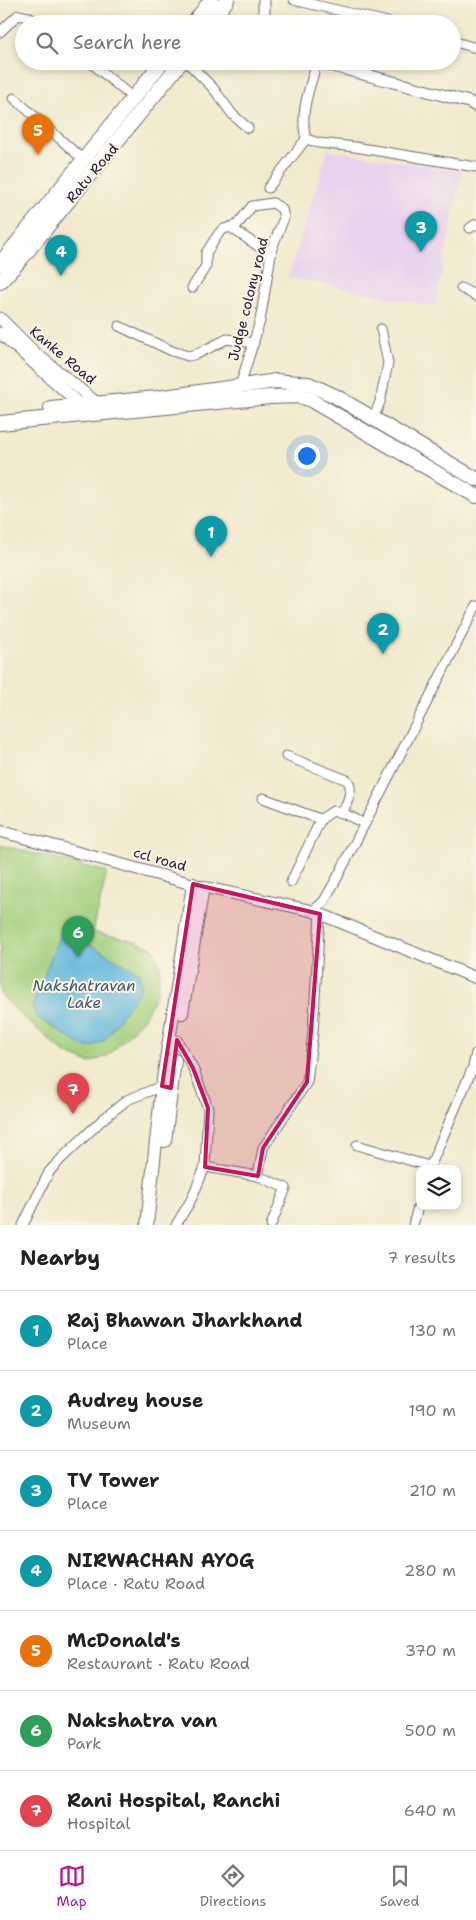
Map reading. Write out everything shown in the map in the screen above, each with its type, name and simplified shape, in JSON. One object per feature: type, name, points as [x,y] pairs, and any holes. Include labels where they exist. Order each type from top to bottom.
[{"type":"main road","points":[[189,15],[200,0]]},
{"type":"main road","points":[[200,15],[211,0]]},
{"type":"main road","points":[[209,15],[220,0]]},
{"type":"main road","points":[[215,15],[226,0]]},
{"type":"main road","name":"Ratu Road","points":[[0,253],[146,70]]},
{"type":"main road","points":[[0,264],[156,70]]},
{"type":"main road","points":[[0,275],[165,70]]},
{"type":"main road","name":"Ratu Road","points":[[0,282],[21,259],[175,70]]},
{"type":"main road","points":[[0,423],[89,407],[240,386],[276,382],[309,384],[335,396],[476,479]]},
{"type":"main road","points":[[0,414],[89,407],[109,412],[270,397],[300,396],[331,410],[476,496]]},
{"type":"main road","points":[[155,1225],[167,1087],[177,1040],[198,885]]},
{"type":"main road","points":[[147,1225],[198,885]]},
{"type":"street","points":[[264,0],[264,15]]},
{"type":"street","points":[[294,0],[358,15]]},
{"type":"street","points":[[0,32],[15,18]]},
{"type":"street","points":[[461,44],[476,48]]},
{"type":"street","points":[[100,70],[127,93]]},
{"type":"street","points":[[195,70],[212,88],[233,115],[248,128]]},
{"type":"street","points":[[268,188],[306,139],[304,115],[314,70]]},
{"type":"street","points":[[347,70],[469,102],[476,106]]},
{"type":"street","points":[[14,98],[78,155]]},
{"type":"street","points":[[306,139],[319,143],[476,167]]},
{"type":"street","name":"Judge colony road","points":[[192,288],[206,266],[208,250],[219,233],[237,224],[252,206],[268,203],[277,204],[284,213],[284,218],[271,255],[263,306],[254,343],[240,386]]},
{"type":"street","points":[[230,227],[271,255]]},
{"type":"street","points":[[462,288],[476,296]]},
{"type":"street","name":"Kanke Road","points":[[0,318],[89,407]]},
{"type":"street","points":[[119,326],[172,351],[188,356],[197,354],[227,339],[254,343]]},
{"type":"street","points":[[373,419],[380,402],[388,363],[382,330]]},
{"type":"street","name":"Kanke Road","points":[[0,333],[89,407]]},
{"type":"street","points":[[258,1176],[263,1148],[307,1082],[313,1032],[316,913],[365,824],[476,606]]},
{"type":"street","points":[[286,756],[347,780],[351,790],[343,813]]},
{"type":"street","points":[[263,798],[321,819]]},
{"type":"street","points":[[291,882],[321,819],[333,810],[365,824]]},
{"type":"street","name":"ccl road","points":[[0,831],[198,885],[316,913],[476,978]]},
{"type":"street","points":[[176,1225],[191,1200],[205,1167],[208,1108],[193,1068],[177,1040]]},
{"type":"street","points":[[430,1165],[473,1067],[476,1052]]},
{"type":"street","points":[[23,1225],[50,1172],[61,1159],[103,1119],[127,1100],[167,1087]]},
{"type":"street","points":[[357,1145],[422,1165]]},
{"type":"street","points":[[205,1167],[258,1176],[286,1188],[271,1225]]},
{"type":"street","points":[[412,1225],[417,1210]]},
{"type":"highlighted area","points":[[193,884],[320,914],[307,1082],[263,1148],[258,1176],[205,1167],[208,1108],[193,1068],[177,1040],[171,1088],[162,1086]]},
{"type":"shaded area","points":[[328,150],[462,171],[435,307],[288,277]]},
{"type":"green space","points":[[0,845],[107,872],[93,932],[132,940],[153,948],[160,965],[158,990],[144,1018],[109,1055],[90,1063],[65,1053],[23,1017],[0,994]]},
{"type":"water","name":"Nakshatravan Lake","points":[[66,931],[138,972],[141,980],[140,989],[104,1041],[92,1047],[86,1048],[36,1017],[32,1007],[60,934]]},
{"type":"place","name":"McDonald's","points":[[38,155]]},
{"type":"place","name":"TV Tower","points":[[421,252]]},
{"type":"place","name":"NIRWACHAN AYOG","points":[[61,276]]},
{"type":"place","name":"Raj Bhawan Jharkhand","points":[[211,557]]},
{"type":"place","name":"Audrey house","points":[[383,654]]},
{"type":"place","name":"Nakshatra van","points":[[78,957]]},
{"type":"place","name":"Rani Hospital, Ranchi","points":[[73,1114]]}]
